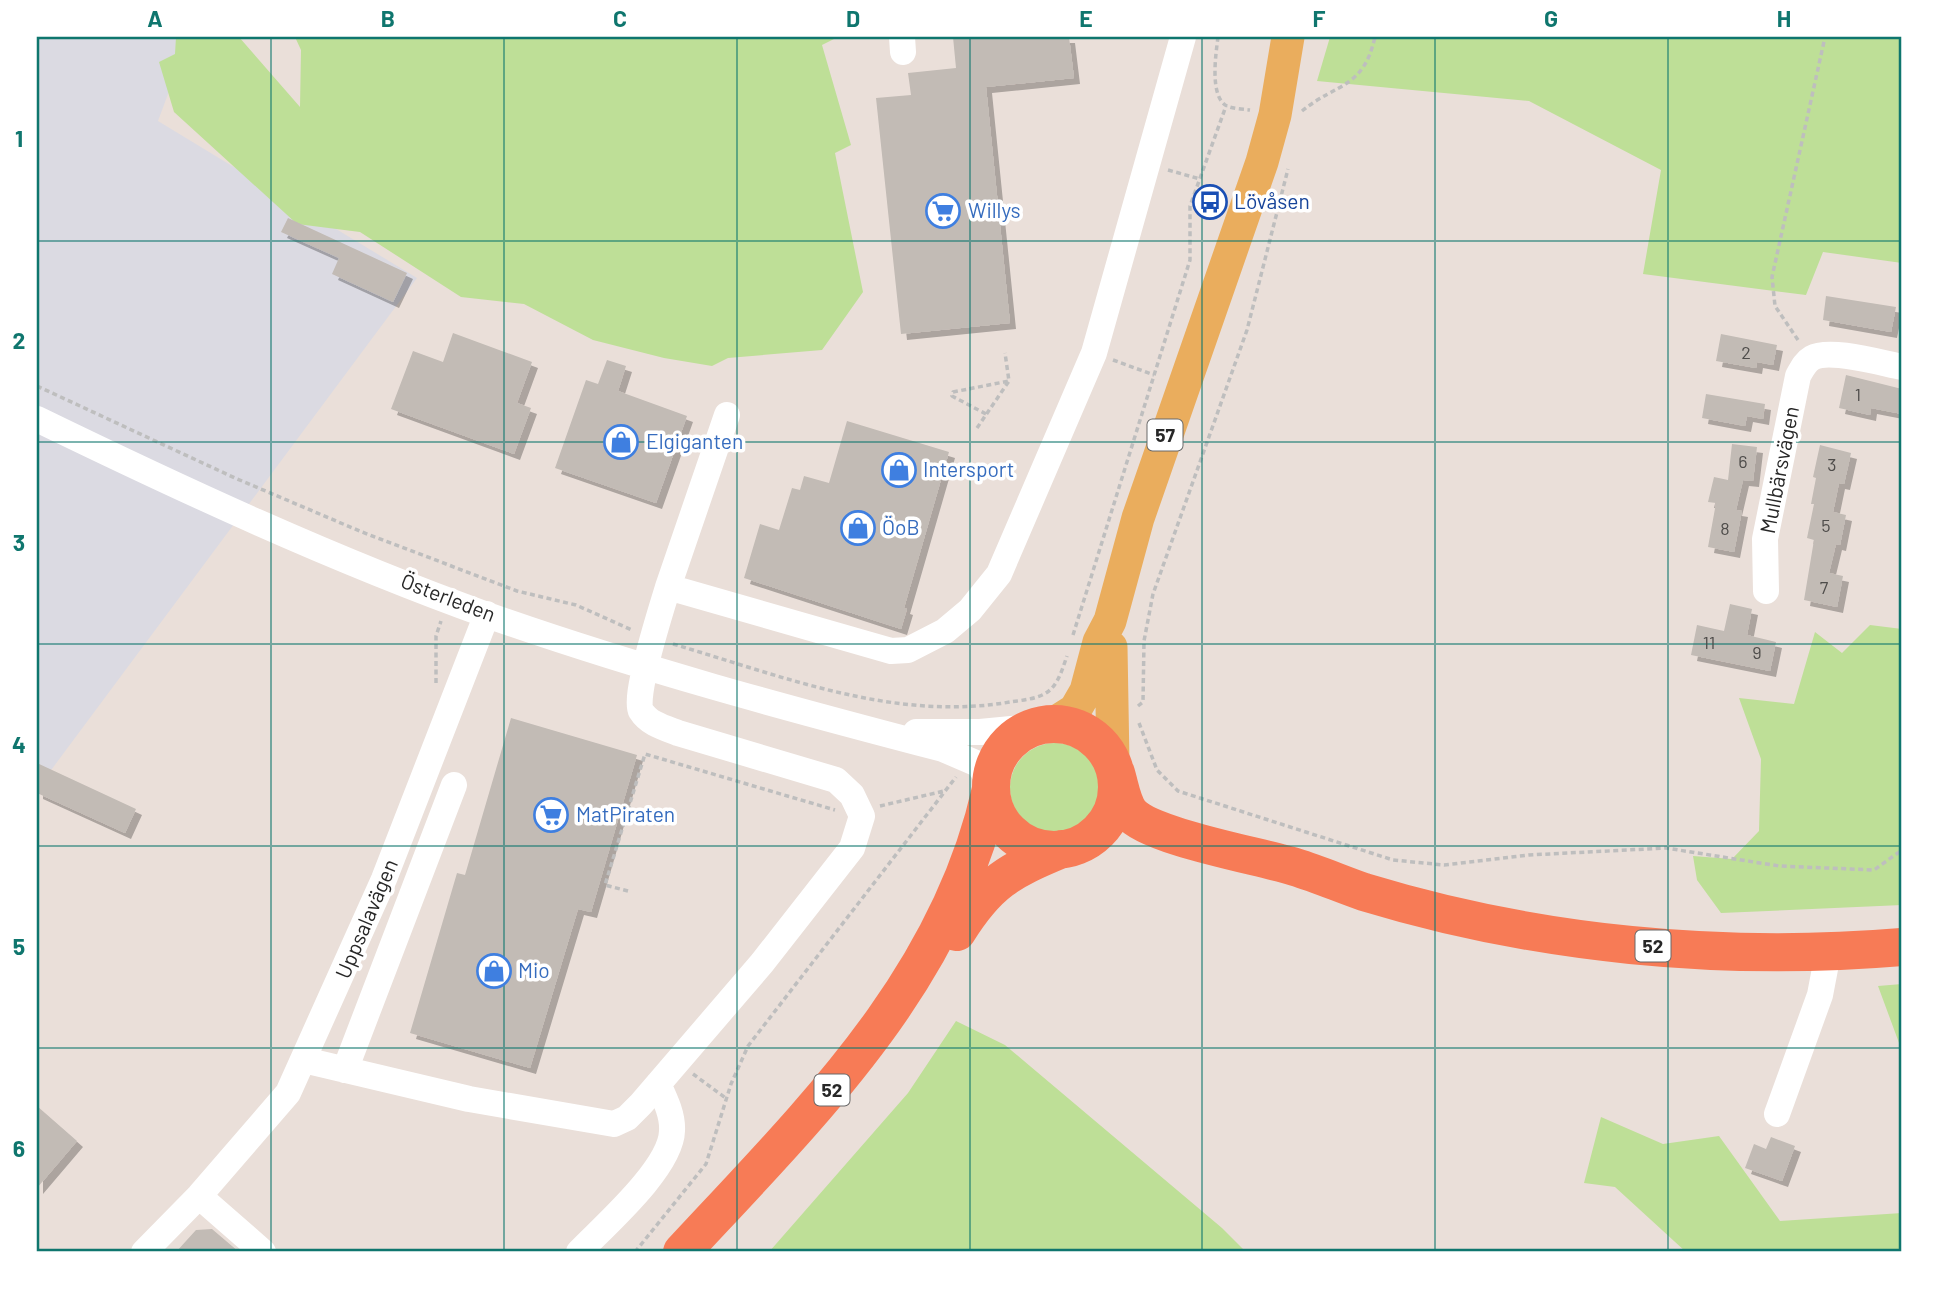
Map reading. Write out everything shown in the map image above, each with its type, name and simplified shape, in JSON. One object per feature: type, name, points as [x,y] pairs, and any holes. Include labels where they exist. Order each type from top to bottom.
[{"type":"highway","name":"52","points":[[682,1252],[836,1085],[878,1032],[916,976],[965,877],[982,828],[980,782],[1008,744],[1028,729],[1047,725],[1086,733],[1107,752],[1115,768],[1124,802],[1138,820],[1153,828],[1294,867],[1375,895],[1537,933],[1597,942],[1706,950],[1828,953],[1902,947]]},
{"type":"highway","name":"52","points":[[714,1252],[795,1161],[867,1068],[980,901],[1011,871],[1070,848],[1098,833],[1113,813],[1118,788],[1115,768]]},
{"type":"highway","name":"52","points":[[980,782],[995,810],[1015,837],[1034,848],[1214,846]]},
{"type":"main road","name":"57","points":[[1229,253],[1239,108],[1272,37]]},
{"type":"main road","name":"57","points":[[1047,725],[1075,710],[1082,701],[1099,642],[1111,621],[1138,518],[1265,150],[1288,37]]},
{"type":"main road","name":"57","points":[[1111,621],[1115,768]]},
{"type":"street","points":[[668,587],[891,651],[908,650],[925,643],[970,610],[999,574],[1094,353],[1145,164],[1183,37]]},
{"type":"street","points":[[1815,357],[1829,354],[1902,367]]},
{"type":"street","name":"Mullbärsvägen","points":[[1766,591],[1765,539],[1798,376],[1815,357]]},
{"type":"street","points":[[304,1060],[469,1100],[604,1124],[627,1118],[762,962],[852,848],[860,828],[860,811],[852,795],[836,780],[653,723],[638,705],[638,694],[648,667],[653,638],[668,587],[727,415]]},
{"type":"street","name":"Österleden","points":[[37,419],[123,461],[296,537],[450,600],[648,667],[797,712],[968,757],[982,768],[980,782]]},
{"type":"street","name":"Uppsalavägen","points":[[144,1252],[199,1196],[288,1093],[332,1001],[384,879],[487,614]]},
{"type":"street","name":"Österleden","points":[[875,731],[980,732],[1047,725]]},
{"type":"street","points":[[345,1070],[454,785]]},
{"type":"street","points":[[384,879],[413,893]]},
{"type":"street","points":[[1777,1114],[1820,995],[1828,953]]},
{"type":"street","points":[[332,1001],[366,1014]]},
{"type":"street","points":[[579,1252],[633,1195],[666,1153],[671,1141],[672,1121],[658,1084]]},
{"type":"street","points":[[199,1196],[263,1252]]},
{"type":"path","points":[[37,386],[235,478],[362,532],[517,591],[576,605],[653,638],[879,702],[957,708],[992,705],[1042,695],[1056,682],[1066,660],[1086,587],[1190,260],[1189,216],[1200,179],[1239,108],[1218,93],[1214,71],[1218,37]]},
{"type":"path","points":[[1296,120],[1311,104],[1363,71],[1375,37]]},
{"type":"path","points":[[1815,357],[1793,334],[1775,306],[1772,277],[1825,37]]},
{"type":"path","points":[[1134,708],[1143,702],[1143,641],[1153,594],[1247,330],[1275,231],[1290,159]]},
{"type":"path","points":[[1145,164],[1200,179]]},
{"type":"path","points":[[977,428],[1009,381],[1005,353]]},
{"type":"path","points":[[1094,353],[1154,375]]},
{"type":"path","points":[[986,414],[952,396],[953,392],[1009,381]]},
{"type":"path","points":[[436,690],[436,636],[461,570]]},
{"type":"path","points":[[1138,719],[1157,770],[1178,791],[1393,860],[1444,865],[1529,855],[1666,848],[1779,866],[1874,870],[1902,850]]},
{"type":"path","points":[[628,891],[605,885],[645,754],[843,812],[860,811],[980,782]]},
{"type":"path","points":[[635,1252],[706,1164],[739,1065],[759,1031],[879,881],[946,790]]},
{"type":"path","points":[[677,1063],[727,1099]]},
{"type":"shaded area","points":[[37,37],[189,37],[158,121],[417,278],[37,789]]},
{"type":"green space","points":[[176,37],[239,37],[300,107],[301,50],[295,37],[838,37],[822,45],[851,145],[835,153],[863,292],[822,350],[728,358],[712,366],[664,358],[593,340],[524,304],[461,297],[360,232],[297,224],[174,112],[159,62],[175,54]]},
{"type":"green space","points":[[1330,37],[1902,37],[1902,263],[1823,252],[1806,295],[1643,274],[1661,170],[1529,101],[1317,81]]},
{"type":"green space","points":[[1870,625],[1902,629],[1902,905],[1721,913],[1697,880],[1693,856],[1732,859],[1759,831],[1761,759],[1739,698],[1794,704],[1815,632],[1842,653]]},
{"type":"green space","points":[[1055,743],[1072,746],[1087,756],[1097,771],[1100,788],[1097,805],[1087,820],[1072,830],[1055,833],[1038,830],[1023,820],[1013,805],[1010,788],[1013,771],[1023,756],[1038,746]]},
{"type":"green space","points":[[1902,984],[1902,1051],[1878,986]]},
{"type":"green space","points":[[956,1021],[1005,1045],[1222,1228],[1246,1252],[769,1252],[908,1093]]},
{"type":"green space","points":[[1601,1117],[1663,1144],[1719,1136],[1780,1221],[1902,1213],[1902,1252],[1686,1252],[1615,1187],[1584,1183]]},
{"type":"building","name":"Willys","points":[[953,37],[1069,37],[1074,78],[986,87],[1010,323],[901,334],[876,98],[911,95],[908,73],[956,68]]},
{"type":"building","points":[[288,218],[407,273],[393,302],[332,274],[339,258],[281,232]]},
{"type":"building","points":[[1826,296],[1896,307],[1891,332],[1823,320]]},
{"type":"building","points":[[453,333],[532,362],[517,403],[531,408],[514,454],[391,409],[413,351],[443,362]]},
{"type":"building","points":[[1721,334],[1777,345],[1773,365],[1757,362],[1756,368],[1716,361]]},
{"type":"building","name":"Elgiganten","points":[[607,360],[626,366],[618,391],[687,416],[656,503],[555,468],[586,380],[598,384]]},
{"type":"building","points":[[1846,375],[1902,389],[1902,414],[1871,408],[1870,415],[1839,408]]},
{"type":"building","points":[[1706,394],[1765,404],[1763,419],[1747,416],[1745,426],[1702,418]]},
{"type":"building","name":"ÖoB","points":[[847,421],[949,452],[904,608],[907,609],[901,629],[744,578],[760,524],[779,530],[792,488],[800,490],[804,476],[829,483]]},
{"type":"building","points":[[1732,444],[1757,447],[1753,481],[1743,480],[1736,510],[1742,511],[1734,552],[1708,547],[1716,503],[1708,502],[1714,477],[1728,480]]},
{"type":"building","points":[[1820,445],[1851,453],[1844,484],[1839,483],[1833,512],[1846,515],[1840,545],[1836,544],[1829,573],[1843,576],[1837,607],[1804,600],[1814,540],[1807,538],[1814,504],[1811,504],[1816,478],[1813,477]]},
{"type":"building","points":[[1730,604],[1752,609],[1747,635],[1776,642],[1770,671],[1691,655],[1697,625],[1724,631]]},
{"type":"building","points":[[511,718],[637,755],[591,912],[578,909],[530,1068],[410,1033],[457,873],[465,875]]},
{"type":"building","points":[[37,763],[136,809],[125,833],[37,793]]},
{"type":"building","points":[[37,1106],[77,1141],[37,1188]]},
{"type":"building","points":[[1771,1137],[1795,1146],[1782,1181],[1745,1168],[1754,1144],[1766,1149]]},
{"type":"building","points":[[212,1229],[239,1252],[176,1252],[196,1230]]},
{"type":"place","name":"Lövåsen","points":[[1210,202]]},
{"type":"place","name":"Willys","points":[[943,211]]},
{"type":"place","name":"Elgiganten","points":[[621,442]]},
{"type":"place","name":"Intersport","points":[[899,470]]},
{"type":"place","name":"ÖoB","points":[[858,528]]},
{"type":"place","name":"MatPiraten","points":[[551,815]]},
{"type":"place","name":"Mio","points":[[494,971]]}]
